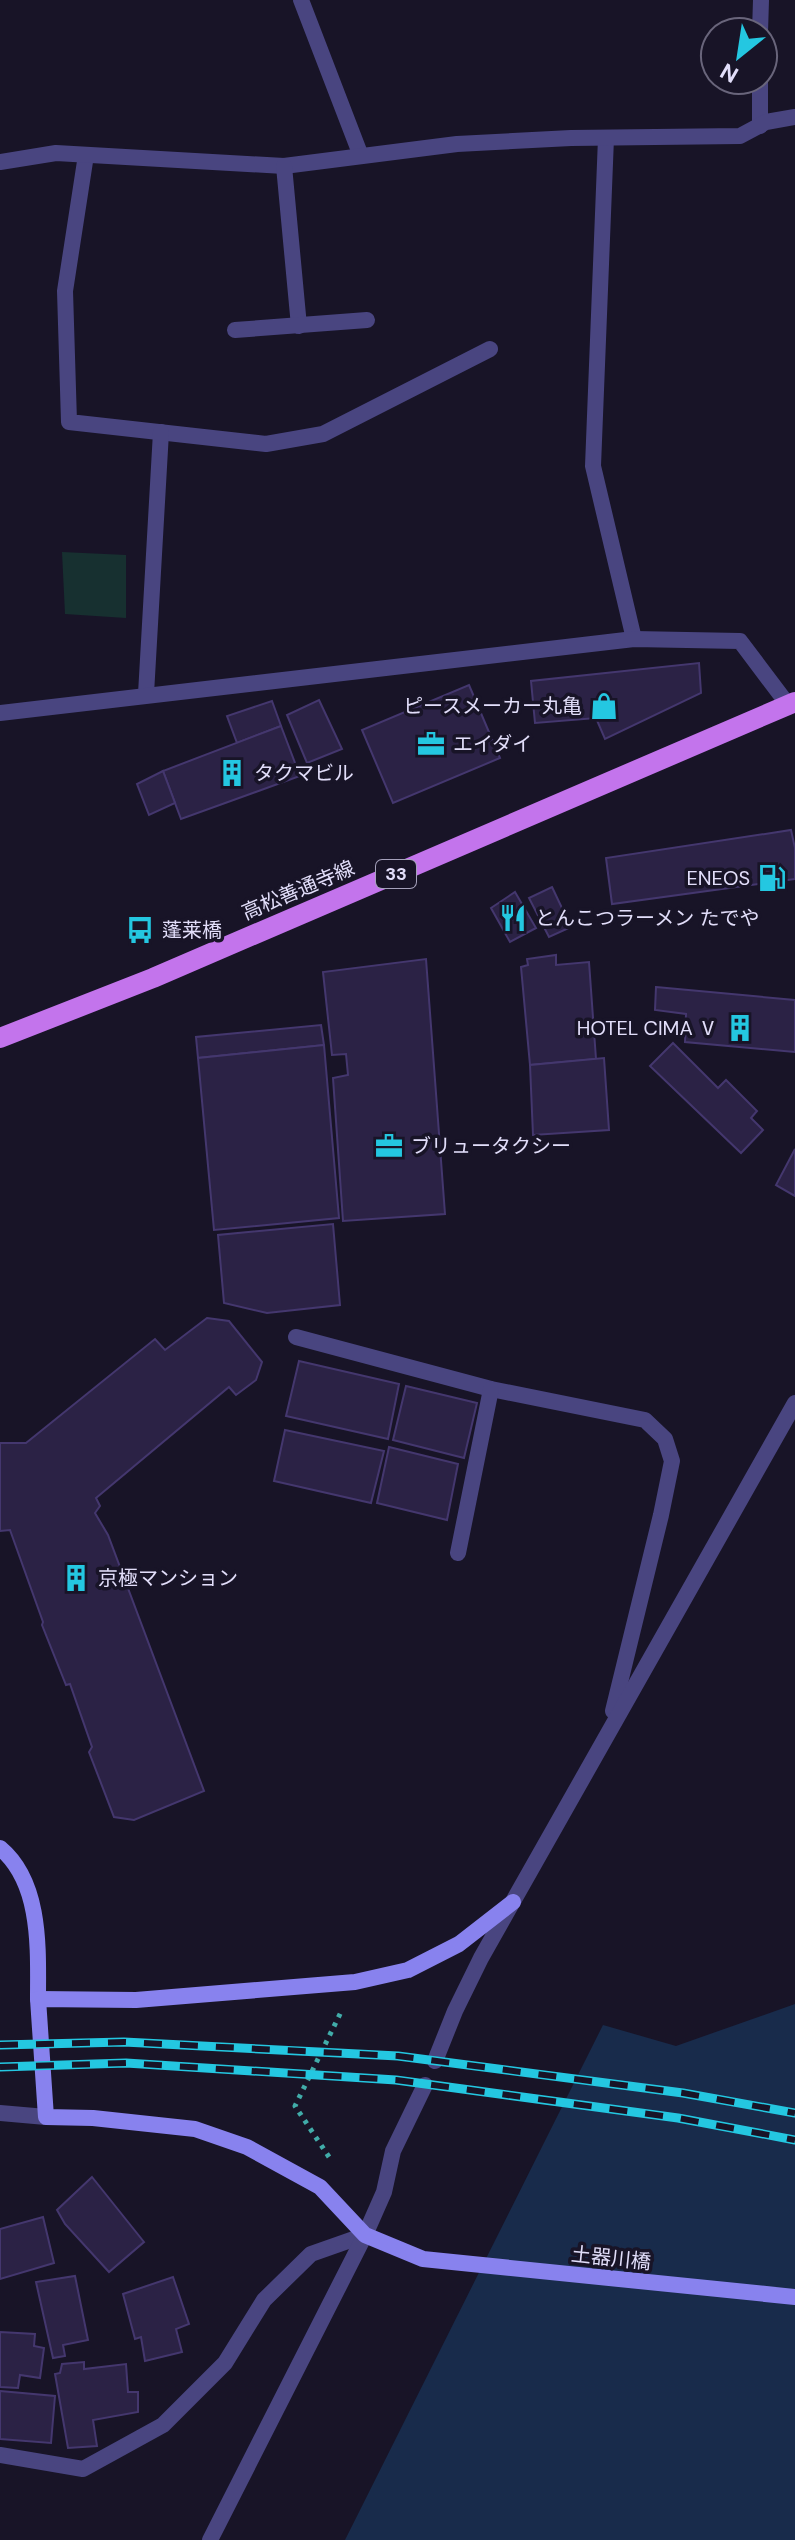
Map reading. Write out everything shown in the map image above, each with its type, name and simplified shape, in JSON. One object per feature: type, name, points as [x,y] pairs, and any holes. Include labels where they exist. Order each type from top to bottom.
[{"type":"main road","name":"高松善通寺線","points":[[0,1038],[168,972],[793,704]]},
{"type":"street","points":[[301,0],[361,156]]},
{"type":"street","points":[[760,96],[760,126]]},
{"type":"street","points":[[0,162],[56,153],[284,166],[457,144],[740,136],[766,122],[795,117]]},
{"type":"street","points":[[606,138],[593,466],[634,639]]},
{"type":"street","points":[[86,155],[65,291],[69,422],[266,444],[323,434],[490,349]]},
{"type":"street","points":[[284,166],[299,326]]},
{"type":"street","points":[[235,330],[367,320]]},
{"type":"street","points":[[146,694],[161,432]]},
{"type":"street","points":[[0,713],[634,639],[740,641],[793,704]]},
{"type":"street","points":[[296,1337],[491,1389],[645,1420],[665,1439],[672,1461],[608,1732]]},
{"type":"street","points":[[458,1553],[491,1389]]},
{"type":"street","points":[[435,2061],[455,2011],[513,1902],[795,1403]]},
{"type":"street","points":[[0,1848],[26,1884],[38,1937],[38,1999],[46,2117]]},
{"type":"street","points":[[38,1999],[136,2000],[355,1982],[408,1970],[459,1944],[513,1902]]},
{"type":"street","points":[[210,2540],[365,2235],[384,2192],[393,2151],[425,2085]]},
{"type":"street","points":[[0,2113],[93,2118],[195,2129],[247,2147],[320,2187],[365,2235]]},
{"type":"street","points":[[0,2455],[83,2469],[163,2425],[225,2363],[264,2300],[311,2254],[365,2235]]},
{"type":"street","name":"土器川橋","points":[[365,2235],[423,2259],[795,2297]]},
{"type":"path","points":[[320,2187],[332,2160],[295,2106],[355,1982]]},
{"type":"green space","points":[[62,552],[126,555],[126,618],[65,614]]},
{"type":"water","points":[[795,2004],[795,2540],[345,2540],[603,2025],[676,2046]]},
{"type":"building","name":"ピースメーカー丸亀","points":[[699,663],[701,693],[605,739],[596,718],[535,723],[531,681]]},
{"type":"building","name":"エイダイ","points":[[469,685],[500,758],[393,803],[362,730]]},
{"type":"building","points":[[319,700],[342,749],[307,763],[287,715]]},
{"type":"building","points":[[272,701],[281,726],[237,743],[227,716]]},
{"type":"building","name":"タクマビル","points":[[281,726],[300,776],[181,819],[163,771]]},
{"type":"building","points":[[163,771],[175,803],[149,815],[137,784]]},
{"type":"building","points":[[791,830],[795,848],[795,879],[612,904],[606,858]]},
{"type":"building","points":[[552,887],[571,927],[549,937],[529,898]]},
{"type":"building","points":[[515,892],[536,928],[510,942],[491,908]]},
{"type":"building","points":[[556,955],[556,965],[589,962],[596,1059],[530,1065],[521,967],[528,965],[527,959]]},
{"type":"building","name":"ブリュータクシー","points":[[426,959],[445,1214],[343,1221],[333,1078],[348,1075],[346,1054],[332,1055],[323,972]]},
{"type":"building","name":"HOTEL CIMA Ⅴ","points":[[656,987],[795,1000],[795,1052],[685,1042],[686,1014],[655,1010]]},
{"type":"building","points":[[321,1025],[324,1045],[198,1058],[196,1037]]},
{"type":"building","points":[[673,1043],[718,1088],[726,1080],[757,1111],[751,1118],[763,1130],[741,1153],[650,1066]]},
{"type":"building","points":[[324,1045],[339,1218],[214,1230],[198,1058]]},
{"type":"building","points":[[604,1058],[609,1130],[533,1135],[530,1065]]},
{"type":"building","points":[[795,1149],[795,1196],[776,1185]]},
{"type":"building","points":[[333,1224],[340,1305],[267,1313],[224,1303],[218,1235]]},
{"type":"building","name":"京極マンション","points":[[207,1318],[229,1321],[262,1362],[256,1380],[236,1395],[229,1387],[96,1498],[100,1506],[95,1513],[108,1535],[204,1791],[134,1820],[114,1817],[89,1752],[92,1747],[70,1684],[66,1685],[42,1625],[10,1530],[0,1531],[0,1443],[26,1443],[155,1339],[165,1350]]},
{"type":"building","points":[[299,1361],[399,1384],[388,1439],[286,1416]]},
{"type":"building","points":[[406,1386],[477,1403],[464,1458],[393,1440]]},
{"type":"building","points":[[285,1430],[384,1451],[371,1503],[274,1481]]},
{"type":"building","points":[[389,1447],[458,1464],[447,1520],[377,1503]]},
{"type":"building","points":[[92,2177],[144,2242],[109,2272],[65,2224],[57,2210]]},
{"type":"building","points":[[43,2217],[54,2263],[0,2279],[0,2229]]},
{"type":"building","points":[[75,2276],[88,2340],[63,2345],[65,2356],[53,2358],[36,2282]]},
{"type":"building","points":[[173,2277],[189,2324],[176,2329],[182,2352],[145,2361],[141,2337],[135,2339],[123,2294]]},
{"type":"building","points":[[0,2332],[35,2334],[34,2346],[44,2348],[40,2378],[20,2375],[18,2388],[0,2387]]},
{"type":"building","points":[[84,2362],[84,2369],[126,2364],[128,2392],[138,2392],[138,2412],[93,2420],[97,2446],[68,2448],[55,2374],[60,2373],[62,2364]]},
{"type":"building","points":[[0,2391],[55,2396],[51,2443],[0,2439]]},
{"type":"railway","points":[[0,2045],[124,2042],[398,2056],[683,2093],[795,2113]]},
{"type":"railway","points":[[0,2067],[126,2063],[396,2080],[678,2118],[795,2140]]},
{"type":"place","name":"ピースメーカー丸亀","points":[[604,706]]},
{"type":"place","name":"エイダイ","points":[[431,744]]},
{"type":"place","name":"タクマビル","points":[[232,773]]},
{"type":"place","name":"ENEOS","points":[[772,878]]},
{"type":"place","name":"とんこつラーメン たでや","points":[[513,918]]},
{"type":"place","name":"蓬莱橋","points":[[140,930]]},
{"type":"place","name":"HOTEL CIMA Ⅴ","points":[[740,1028]]},
{"type":"place","name":"ブリュータクシー","points":[[389,1146]]},
{"type":"place","name":"京極マンション","points":[[76,1578]]}]
